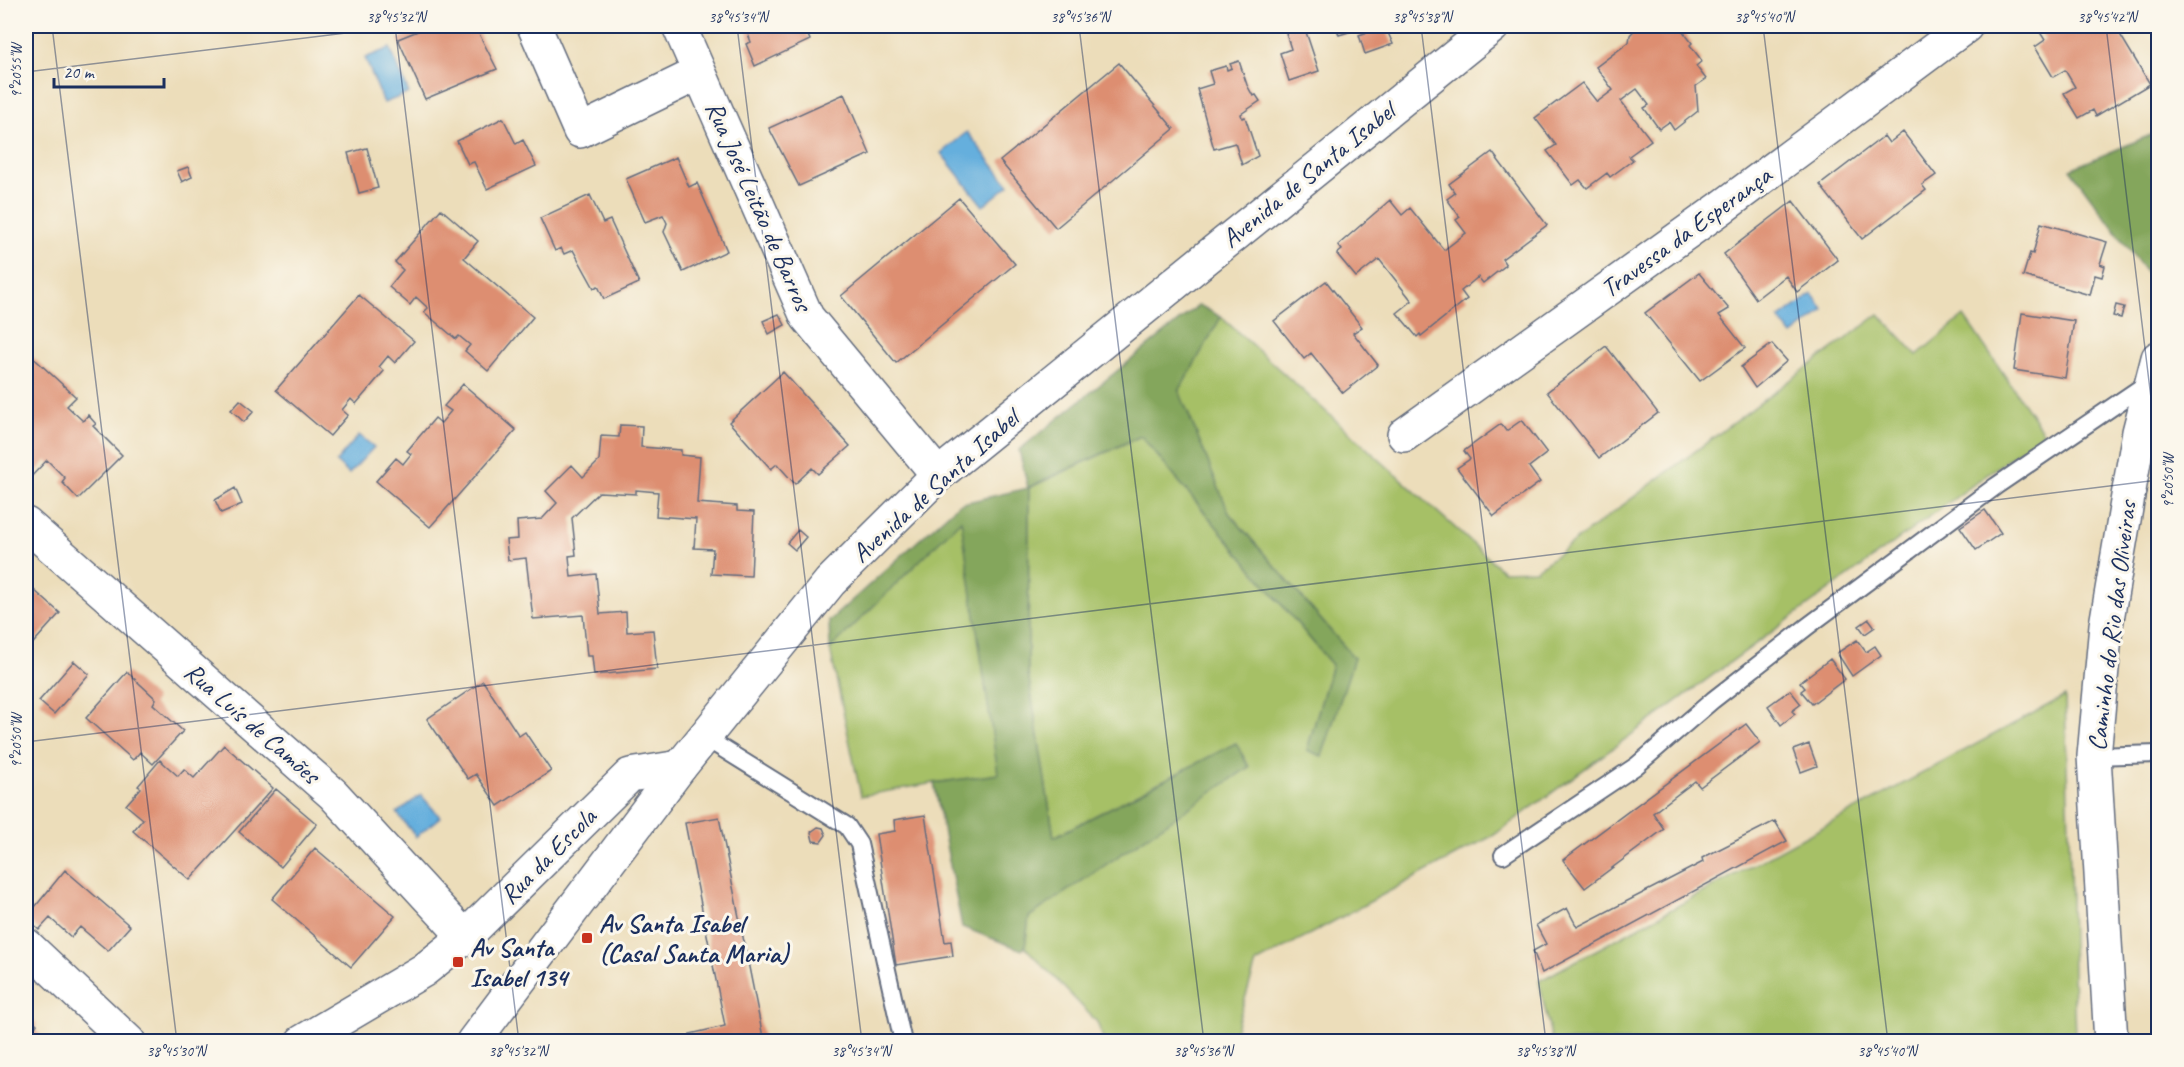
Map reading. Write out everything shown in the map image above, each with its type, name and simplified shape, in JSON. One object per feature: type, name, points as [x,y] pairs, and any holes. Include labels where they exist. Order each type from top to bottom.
[{"type":"street","name":"Rua José Leitão de Barros","points":[[534,26],[580,131],[699,73]]},
{"type":"street","name":"Rua José Leitão de Barros","points":[[679,26],[807,318],[938,476]]},
{"type":"street","name":"Avenida de Santa Isabel","points":[[473,1041],[680,767],[830,582],[938,476],[1493,26]]},
{"type":"street","name":"Travessa da Esperança","points":[[1404,435],[1720,208],[1966,26]]},
{"type":"street","name":"Caminho do Rio das Oliveiras","points":[[2111,1041],[2094,756],[2106,625],[2139,432],[2156,369]]},
{"type":"street","name":"Rua Luís de Camões","points":[[26,524],[333,794],[465,937]]},
{"type":"street","name":"Rua da Escola","points":[[315,1040],[424,970],[465,937],[630,775],[680,767]]},
{"type":"street","points":[[26,945],[129,1041]]},
{"type":"lane","points":[[1503,855],[1636,766],[1713,700],[1808,626],[2156,369]]},
{"type":"lane","points":[[704,737],[847,826],[859,844],[903,1041]]},
{"type":"lane","points":[[2094,756],[2158,754]]},
{"type":"green space","points":[[2158,132],[2158,256],[2151,279],[2070,169]]},
{"type":"green space","points":[[1199,305],[1221,317],[1179,391],[1229,513],[1354,658],[1322,756],[1307,750],[1332,665],[1141,436],[1029,487],[1028,673],[1054,837],[1236,743],[1249,767],[1029,917],[1025,947],[1022,950],[962,927],[934,783],[998,774],[961,520],[830,649],[829,621],[959,504],[1028,488],[1019,450]]},
{"type":"green space","points":[[1879,314],[1917,355],[1964,316],[2044,433],[1494,835],[1256,963],[1232,1041],[1104,1041],[1097,1022],[1025,947],[1029,917],[1249,767],[1236,743],[1054,837],[1028,673],[1029,488],[1141,436],[1332,665],[1307,750],[1322,756],[1354,658],[1229,513],[1179,391],[1221,317],[1503,571],[1536,570]]},
{"type":"green space","points":[[961,519],[999,775],[934,783],[861,796],[830,649]]},
{"type":"green space","points":[[2065,696],[2075,1041],[1552,1041],[1539,981]]},
{"type":"water","points":[[390,48],[409,93],[384,103],[365,58]]},
{"type":"water","points":[[967,132],[1009,185],[983,206],[941,153]]},
{"type":"water","points":[[1812,294],[1824,310],[1792,335],[1779,319]]},
{"type":"water","points":[[359,435],[374,447],[349,474],[336,462]]},
{"type":"water","points":[[421,795],[440,817],[416,837],[397,813]]},
{"type":"building","points":[[430,26],[475,26],[497,69],[425,99],[398,39]]},
{"type":"building","points":[[745,26],[804,26],[810,40],[755,66],[746,44],[751,42]]},
{"type":"building","points":[[1304,26],[1319,71],[1289,81],[1280,53],[1291,49],[1284,27]]},
{"type":"building","points":[[1336,26],[1368,26],[1339,35]]},
{"type":"building","points":[[1385,26],[1393,44],[1365,54],[1359,35]]},
{"type":"building","points":[[1638,26],[1679,26],[1692,43],[1690,45],[1702,61],[1696,66],[1706,79],[1696,86],[1698,111],[1674,130],[1669,122],[1659,129],[1644,108],[1649,105],[1637,89],[1621,101],[1651,140],[1629,156],[1633,160],[1610,177],[1607,173],[1587,188],[1580,180],[1573,185],[1547,151],[1556,145],[1535,118],[1582,83],[1597,102],[1613,90],[1596,67],[1629,42],[1630,35]]},
{"type":"building","points":[[2036,26],[2115,26],[2150,84],[2096,116],[2093,110],[2079,118],[2064,93],[2075,87],[2065,70],[2053,77],[2035,47],[2045,40]]},
{"type":"building","points":[[1239,61],[1247,85],[1253,96],[1256,95],[1260,101],[1241,114],[1242,118],[1245,117],[1258,156],[1242,165],[1235,143],[1214,149],[1197,89],[1213,84],[1209,71],[1226,66],[1227,70],[1232,68],[1230,64]]},
{"type":"building","points":[[1119,63],[1174,129],[1056,228],[1000,161]]},
{"type":"building","points":[[844,94],[870,154],[799,186],[769,128]]},
{"type":"building","points":[[503,118],[516,144],[523,140],[536,166],[487,189],[474,162],[468,164],[457,141]]},
{"type":"building","points":[[1903,132],[1936,175],[1922,185],[1926,190],[1862,239],[1820,185],[1884,136],[1889,143]]},
{"type":"building","points":[[367,148],[378,188],[359,193],[348,153]]},
{"type":"building","points":[[1492,152],[1547,225],[1502,259],[1506,265],[1483,283],[1478,277],[1461,291],[1467,299],[1417,337],[1397,313],[1412,301],[1379,259],[1356,277],[1337,254],[1342,250],[1338,245],[1390,200],[1402,215],[1410,208],[1444,250],[1466,233],[1456,220],[1460,217],[1447,199],[1455,193],[1449,184]]},
{"type":"building","points":[[676,157],[689,187],[697,183],[727,251],[683,272],[664,232],[667,223],[663,215],[645,222],[626,179]]},
{"type":"building","points":[[188,167],[192,177],[182,182],[177,171]]},
{"type":"building","points":[[590,195],[603,223],[610,220],[639,283],[604,299],[598,286],[594,288],[573,250],[564,254],[561,248],[555,251],[540,218]]},
{"type":"building","points":[[959,198],[1015,264],[896,363],[841,296]]},
{"type":"building","points":[[1793,201],[1838,260],[1797,292],[1786,276],[1756,299],[1724,254]]},
{"type":"building","points":[[441,209],[478,241],[464,258],[533,317],[488,371],[465,351],[470,345],[459,336],[456,339],[424,312],[428,308],[416,297],[410,305],[389,287],[403,270],[395,262]]},
{"type":"building","points":[[2041,223],[2107,242],[2100,264],[2105,266],[2102,277],[2095,275],[2090,295],[2023,276],[2030,253],[2033,254]]},
{"type":"building","points":[[1699,273],[1729,309],[1719,315],[1745,348],[1700,381],[1645,313]]},
{"type":"building","points":[[1326,281],[1362,327],[1353,333],[1378,365],[1343,393],[1311,353],[1304,359],[1274,321]]},
{"type":"building","points":[[359,295],[414,341],[395,363],[388,356],[379,367],[384,371],[356,404],[351,399],[342,410],[348,415],[330,436],[276,390]]},
{"type":"building","points":[[2116,305],[2124,307],[2121,318],[2113,316]]},
{"type":"building","points":[[2022,313],[2074,321],[2065,378],[2014,370]]},
{"type":"building","points":[[779,314],[785,325],[769,334],[763,321]]},
{"type":"building","points":[[1772,344],[1787,361],[1755,388],[1741,367]]},
{"type":"building","points":[[1606,346],[1658,413],[1599,458],[1547,392]]},
{"type":"building","points":[[26,351],[76,397],[67,406],[83,421],[88,415],[96,424],[93,426],[122,455],[78,499],[62,482],[65,478],[47,460],[26,482]]},
{"type":"building","points":[[783,372],[850,446],[818,474],[812,468],[795,484],[777,464],[771,469],[729,422]]},
{"type":"building","points":[[463,384],[516,430],[430,527],[376,481],[396,458],[403,464],[411,454],[407,451],[435,418],[441,423],[451,411],[444,406]]},
{"type":"building","points":[[240,400],[254,411],[244,422],[231,410]]},
{"type":"building","points":[[1522,420],[1547,453],[1529,467],[1540,482],[1494,516],[1457,468],[1470,459],[1464,451],[1501,424],[1506,431]]},
{"type":"building","points":[[620,425],[642,426],[641,447],[681,450],[681,455],[700,457],[697,503],[737,506],[737,511],[754,512],[751,576],[711,574],[713,549],[694,548],[696,519],[656,516],[658,492],[636,490],[636,494],[599,492],[572,518],[576,555],[569,556],[571,577],[596,574],[600,614],[626,612],[627,632],[653,630],[657,669],[594,675],[592,656],[587,656],[583,615],[533,619],[526,558],[508,560],[506,540],[518,539],[517,521],[542,519],[557,503],[546,491],[572,465],[583,477],[599,461],[601,436],[619,437]]},
{"type":"building","points":[[235,488],[242,504],[221,513],[215,500]]},
{"type":"building","points":[[1985,510],[2001,533],[1976,550],[1960,527]]},
{"type":"building","points":[[798,530],[806,537],[795,550],[787,543]]},
{"type":"building","points":[[26,583],[60,613],[26,651]]},
{"type":"building","points":[[1869,619],[1875,627],[1865,634],[1859,626]]},
{"type":"building","points":[[1857,640],[1866,652],[1875,646],[1881,655],[1852,676],[1837,653]]},
{"type":"building","points":[[1830,659],[1845,679],[1812,704],[1801,691],[1805,688],[1800,682]]},
{"type":"building","points":[[74,661],[89,674],[54,714],[39,701]]},
{"type":"building","points":[[127,672],[156,699],[153,704],[183,731],[153,764],[140,752],[133,760],[86,718]]},
{"type":"building","points":[[483,681],[519,736],[525,732],[551,771],[498,806],[476,774],[468,779],[427,719]]},
{"type":"building","points":[[1790,690],[1801,704],[1792,711],[1795,714],[1781,725],[1768,706]]},
{"type":"building","points":[[1746,724],[1760,742],[1700,787],[1695,781],[1653,813],[1664,829],[1585,888],[1563,860]]},
{"type":"building","points":[[1809,744],[1817,766],[1801,772],[1793,750]]},
{"type":"building","points":[[224,745],[273,788],[190,880],[133,831],[143,819],[126,805],[141,788],[138,786],[160,760],[178,776],[184,769],[194,778]]},
{"type":"building","points":[[276,789],[317,824],[281,867],[239,832]]},
{"type":"building","points":[[925,815],[945,942],[951,941],[953,956],[896,965],[876,834],[895,831],[894,820]]},
{"type":"building","points":[[719,817],[764,1042],[692,1042],[690,1034],[725,1026],[685,823]]},
{"type":"building","points":[[1775,821],[1787,841],[1542,973],[1533,951],[1546,944],[1536,925],[1567,908],[1577,927],[1703,862],[1702,858]]},
{"type":"building","points":[[818,827],[823,828],[826,835],[821,842],[813,841],[811,832]]},
{"type":"building","points":[[315,848],[395,916],[351,967],[272,899]]},
{"type":"building","points":[[65,870],[130,926],[108,951],[80,927],[71,937],[50,918],[39,930],[26,918]]},
{"type":"building","points":[[26,1013],[37,1024],[34,1029],[48,1042],[26,1042]]},
{"type":"place","name":"Av Santa Isabel (Casal Santa Maria)","points":[[587,938]]},
{"type":"place","name":"Av Santa Isabel 134","points":[[458,962]]}]
